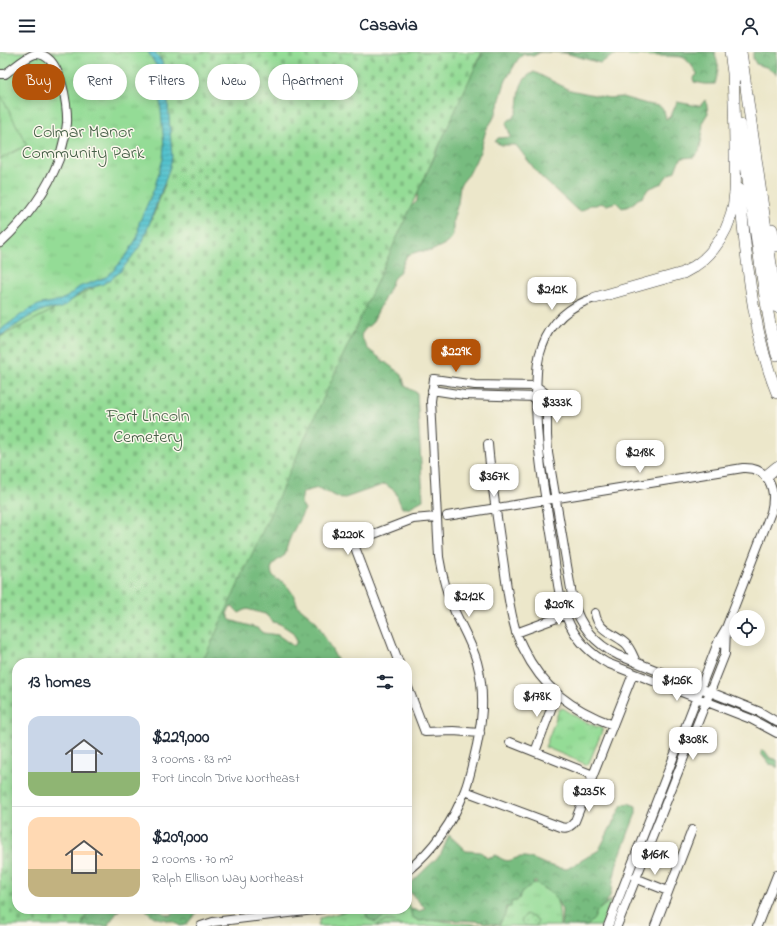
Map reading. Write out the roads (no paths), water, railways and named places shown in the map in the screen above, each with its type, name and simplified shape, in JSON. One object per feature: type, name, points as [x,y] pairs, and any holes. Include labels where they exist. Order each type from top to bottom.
[{"type":"highway","points":[[730,52],[764,296],[777,355]]},
{"type":"highway","points":[[741,52],[777,307]]},
{"type":"highway","points":[[595,298],[683,273],[699,263],[713,250],[720,240],[726,230],[735,196],[733,73]]},
{"type":"highway","points":[[735,133],[745,241],[754,310],[763,350],[777,393]]},
{"type":"highway","points":[[754,144],[772,231],[777,246]]},
{"type":"highway","points":[[766,476],[777,467]]},
{"type":"street","points":[[0,243],[27,214],[45,188],[58,160],[67,124],[65,95],[51,57],[44,54],[29,56],[2,76]]},
{"type":"street","points":[[595,298],[579,304],[568,311],[550,329],[539,354],[537,368],[537,445],[560,593],[565,615],[576,636],[593,654],[607,663],[757,722],[777,733]]},
{"type":"street","points":[[412,866],[424,856],[443,832],[455,813],[465,791],[480,733],[482,705],[479,672],[472,647],[452,604],[444,582],[438,546],[431,401],[434,379],[475,385],[536,386],[544,392],[547,399],[548,447],[573,601],[579,619],[589,634],[602,646],[612,652],[760,712],[777,722]]},
{"type":"street","points":[[432,390],[464,396],[536,397]]},
{"type":"street","points":[[488,444],[490,478],[516,633],[531,664],[558,695],[581,711],[613,725]]},
{"type":"street","points":[[447,516],[739,468],[752,469],[761,472],[766,476],[774,490],[774,505],[726,628],[719,640],[700,688],[673,771],[617,926]]},
{"type":"street","points":[[397,658],[353,542],[413,519],[436,517]]},
{"type":"street","points":[[595,613],[601,627],[627,645],[636,662]]},
{"type":"street","points":[[516,633],[565,615]]},
{"type":"street","points":[[608,926],[673,771],[710,692],[726,651],[726,628]]},
{"type":"street","points":[[465,791],[558,826],[565,828],[570,826],[575,820],[633,674]]},
{"type":"street","points":[[535,752],[554,701],[558,695]]},
{"type":"street","points":[[412,698],[425,732],[453,731],[480,733]]},
{"type":"street","points":[[510,742],[593,775]]},
{"type":"street","points":[[655,926],[692,830]]},
{"type":"street","points":[[757,926],[777,876]]},
{"type":"street","points":[[635,878],[668,891]]},
{"type":"street","points":[[201,926],[213,922],[281,914]]},
{"type":"water","points":[[148,52],[155,52],[163,64],[155,64]]},
{"type":"water","points":[[160,100],[168,100],[172,156],[170,167],[143,241],[121,271],[101,285],[87,289],[79,294],[65,306],[58,309],[46,309],[30,316],[0,336],[0,330],[32,308],[67,297],[79,287],[106,277],[114,270],[128,253],[138,236],[139,223],[154,189],[163,159],[164,146]]},
{"type":"park label","name":"Colmar Manor Community Park","points":[[83,143]]},
{"type":"park label","name":"Fort Lincoln Cemetery","points":[[148,427]]}]
